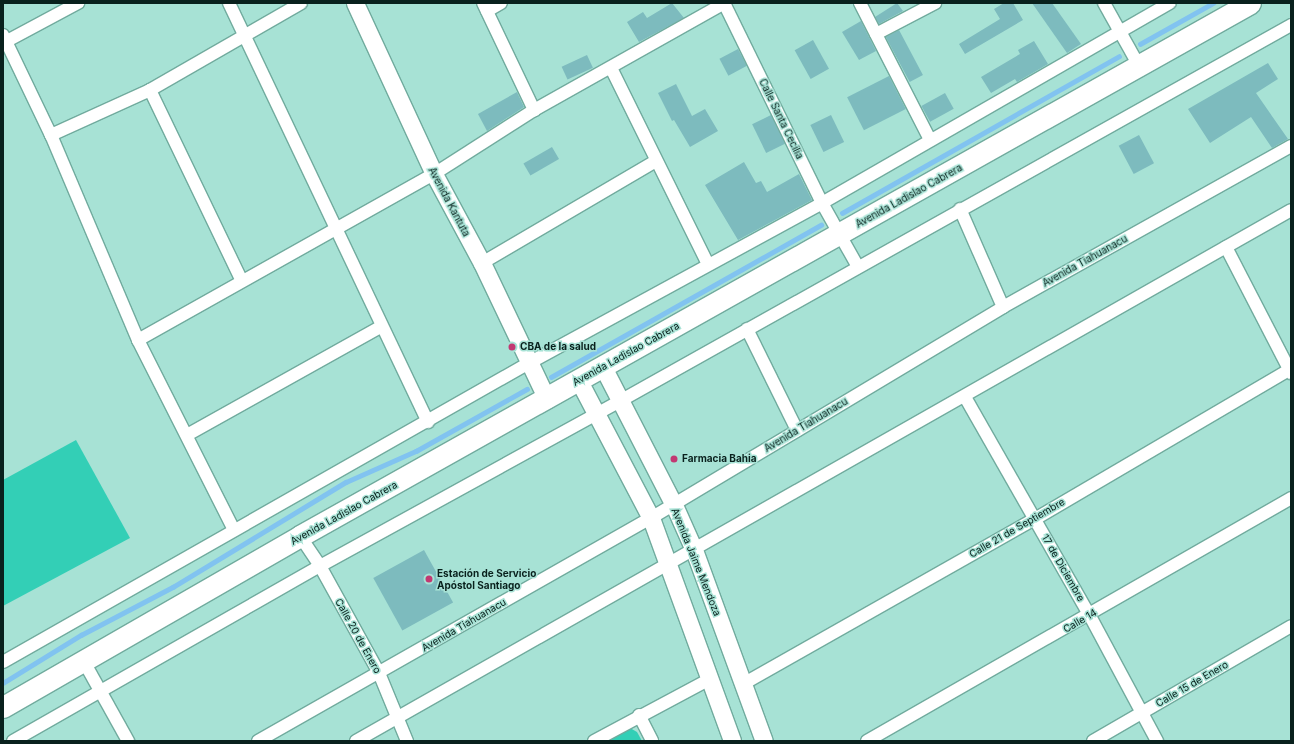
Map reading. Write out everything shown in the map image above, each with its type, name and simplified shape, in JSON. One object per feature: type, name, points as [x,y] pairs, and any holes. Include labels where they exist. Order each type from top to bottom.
[{"type":"highway","name":"Avenida Ladislao Cabrera","points":[[3,707],[300,536],[840,235],[1250,3]]},
{"type":"main road","name":"Avenida Kantuta","points":[[355,3],[434,174],[482,263],[547,399]]},
{"type":"main road","name":"Avenida Jaime Mendoza","points":[[603,367],[674,505],[694,550],[764,741]]},
{"type":"main road","points":[[579,381],[651,518],[670,563],[732,741]]},
{"type":"street","points":[[78,3],[5,38],[51,136],[138,340],[234,530]]},
{"type":"street","points":[[229,3],[338,228],[382,326],[428,422]]},
{"type":"street","points":[[51,136],[150,90],[301,3]]},
{"type":"street","points":[[501,3],[485,7],[534,110]]},
{"type":"street","points":[[138,340],[434,174],[534,110],[724,3]]},
{"type":"street","name":"Calle Santa Cecilia","points":[[724,3],[822,202],[858,267]]},
{"type":"street","points":[[860,3],[930,140]]},
{"type":"street","points":[[876,34],[935,3]]},
{"type":"street","points":[[1104,3],[1139,66]]},
{"type":"street","points":[[3,662],[234,530],[428,422],[529,363],[822,202],[1170,3]]},
{"type":"street","points":[[13,741],[101,689],[320,566],[620,401],[1291,24]]},
{"type":"street","points":[[611,68],[708,264]]},
{"type":"street","points":[[150,90],[242,281]]},
{"type":"street","name":"Avenida Tiahuanacu","points":[[258,741],[674,505],[1003,307],[1291,146]]},
{"type":"street","points":[[482,263],[656,161]]},
{"type":"street","points":[[960,209],[1003,307]]},
{"type":"street","points":[[356,741],[965,397],[1291,210]]},
{"type":"street","points":[[1226,247],[1290,371]]},
{"type":"street","points":[[187,435],[382,326]]},
{"type":"street","points":[[747,329],[797,430]]},
{"type":"street","name":"Calle 21 de Septiembre","points":[[742,684],[1035,519],[1290,371]]},
{"type":"street","name":"17 de Diciembre","points":[[965,397],[1090,616],[1141,714],[1157,741]]},
{"type":"street","name":"Calle 14","points":[[867,741],[1090,616],[1291,498]]},
{"type":"street","name":"Calle 20 de Enero","points":[[300,536],[320,566],[379,673],[396,718],[407,741]]},
{"type":"street","name":"Calle 15 de Enero","points":[[1093,741],[1291,626]]},
{"type":"street","points":[[83,660],[101,689],[128,741]]},
{"type":"street","points":[[594,741],[639,715],[710,679]]},
{"type":"street","points":[[639,715],[652,741]]},
{"type":"green space","points":[[76,440],[130,538],[3,606],[3,480]]},
{"type":"green space","points":[[630,728],[637,732],[642,741],[607,741]]},
{"type":"building","points":[[672,3],[684,18],[639,42],[627,22],[643,12],[647,18]]},
{"type":"building","points":[[897,3],[903,11],[879,24],[875,17]]},
{"type":"building","points":[[1004,3],[1013,3],[1023,20],[965,54],[959,44],[1000,19],[994,9]]},
{"type":"building","points":[[1032,3],[1052,3],[1081,44],[1067,53]]},
{"type":"building","points":[[861,21],[876,51],[859,60],[842,32]]},
{"type":"building","points":[[899,30],[923,75],[910,82],[886,37]]},
{"type":"building","points":[[813,40],[829,69],[811,79],[795,50]]},
{"type":"building","points":[[1034,41],[1048,64],[1017,82],[1015,79],[991,93],[981,77],[1020,54],[1018,50]]},
{"type":"building","points":[[738,49],[747,66],[728,76],[719,59]]},
{"type":"building","points":[[587,55],[593,68],[568,80],[562,67]]},
{"type":"building","points":[[1268,63],[1278,79],[1256,93],[1288,139],[1272,148],[1251,117],[1210,143],[1188,109]]},
{"type":"building","points":[[889,76],[906,109],[864,130],[847,97]]},
{"type":"building","points":[[676,84],[692,116],[705,109],[718,131],[690,147],[674,120],[672,121],[658,93]]},
{"type":"building","points":[[517,92],[524,107],[487,131],[478,114]]},
{"type":"building","points":[[945,93],[954,109],[930,122],[921,106]]},
{"type":"building","points":[[771,115],[785,144],[766,153],[752,124]]},
{"type":"building","points":[[831,115],[844,142],[823,152],[810,125]]},
{"type":"building","points":[[1139,135],[1154,163],[1134,174],[1119,146]]},
{"type":"building","points":[[552,147],[559,159],[530,176],[523,164]]},
{"type":"building","points":[[744,162],[756,183],[761,181],[767,192],[799,174],[812,200],[738,240],[705,185]]},
{"type":"building","points":[[424,550],[453,602],[402,631],[373,578]]},
{"type":"waterway","points":[[1140,44],[1213,3]]},
{"type":"waterway","points":[[842,213],[1119,56]]},
{"type":"waterway","points":[[551,377],[821,225]]},
{"type":"waterway","points":[[3,683],[81,635],[173,587],[346,482],[416,451],[527,389]]},
{"type":"place","name":"CBA de la salud","points":[[512,347]]},
{"type":"place","name":"Farmacia Bahia","points":[[674,459]]},
{"type":"place","name":"Estación de Servicio Apóstol Santiago","points":[[429,579]]}]
